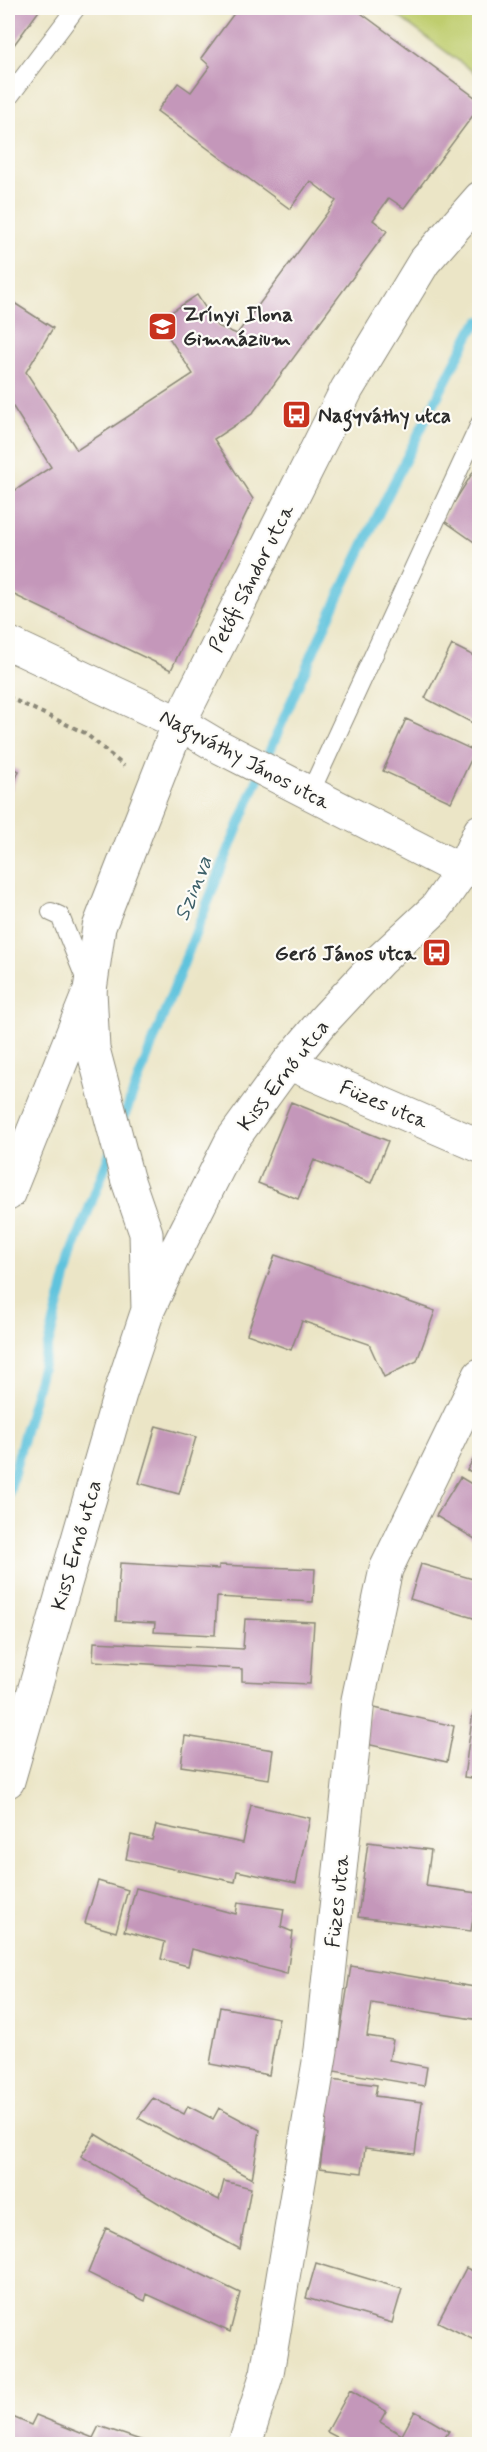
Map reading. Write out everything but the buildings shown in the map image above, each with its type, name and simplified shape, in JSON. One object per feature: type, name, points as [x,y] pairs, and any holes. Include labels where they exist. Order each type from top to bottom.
[{"type":"street","name":"Petőfi Sándor utca","points":[[90,990],[99,927],[179,723],[347,389],[424,262],[480,198]]},
{"type":"street","name":"Nagyváthy János utca","points":[[8,643],[179,723],[216,745],[471,875]]},
{"type":"street","points":[[471,875],[480,831]]},
{"type":"street","name":"Kiss Ernő utca","points":[[8,1781],[120,1394],[148,1310],[232,1140],[288,1063],[379,961],[471,875]]},
{"type":"street","name":"Kiss Ernő utca","points":[[90,990],[93,1050],[127,1178],[146,1233],[148,1310]]},
{"type":"street","points":[[8,1194],[90,990]]},
{"type":"street","name":"Füzes utca","points":[[288,1063],[480,1146]]},
{"type":"street","name":"Füzes utca","points":[[245,2445],[267,2373],[321,2050],[358,1700],[386,1569],[480,1375]]},
{"type":"lane","points":[[8,98],[76,8]]},
{"type":"lane","points":[[300,788],[480,424]]},
{"type":"lane","points":[[51,912],[60,916],[90,990]]},
{"type":"path","points":[[8,698],[85,733],[124,766]]},
{"type":"green space","points":[[387,8],[479,8],[479,76]]},
{"type":"waterway","name":"Szinva","points":[[122,1122],[234,837],[306,668],[407,455],[472,330],[480,321]]},
{"type":"waterway","name":"Szinva","points":[[8,1495],[74,1248],[111,1151]]},
{"type":"place","name":"Zrínyi Ilona Gimnázium","points":[[162,326]]},
{"type":"place","name":"Nagyváthy utca","points":[[297,415]]},
{"type":"place","name":"Geró János utca","points":[[437,953]]}]
